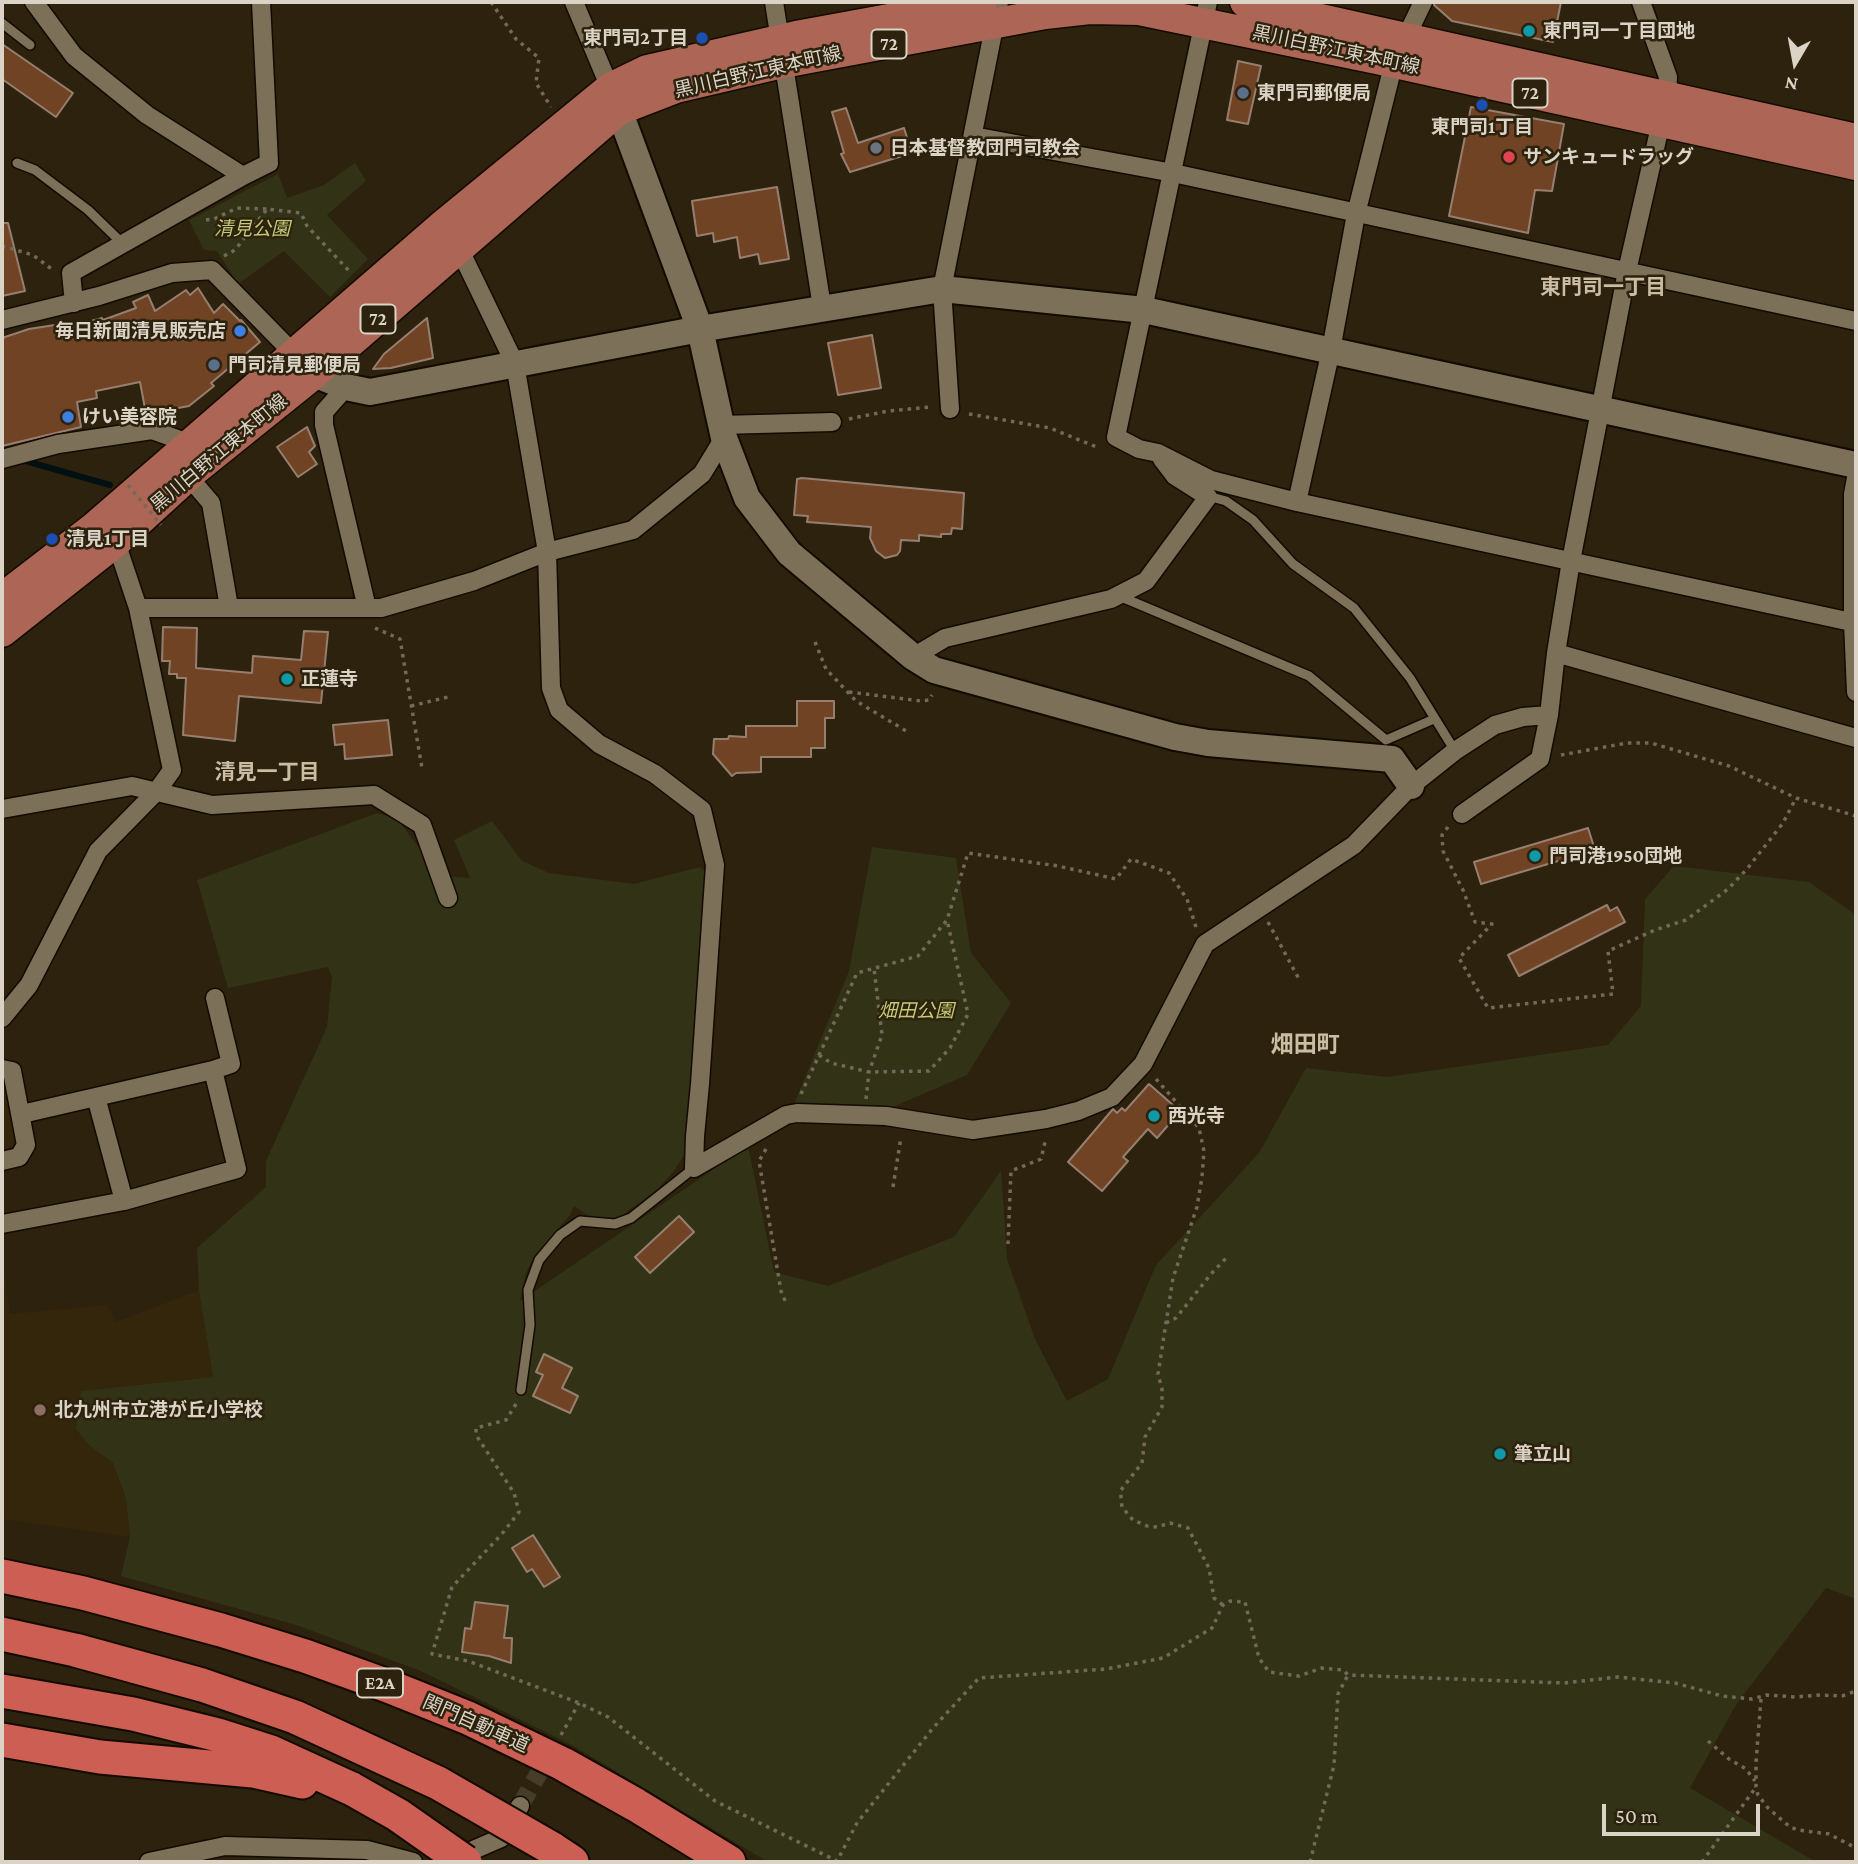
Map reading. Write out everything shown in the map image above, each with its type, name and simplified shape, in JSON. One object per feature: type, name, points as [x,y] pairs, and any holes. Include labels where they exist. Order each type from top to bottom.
[{"type":"highway","name":"関門自動車道","points":[[2,1576],[83,1593],[221,1630],[388,1686],[468,1718],[563,1765],[636,1804],[729,1862]]},
{"type":"highway","points":[[2,1634],[75,1650],[202,1685],[295,1717],[438,1783],[562,1855]]},
{"type":"highway","points":[[2,1691],[133,1714],[218,1735],[271,1752],[349,1794],[398,1815],[465,1862]]},
{"type":"highway","points":[[2,1740],[100,1757],[253,1771],[349,1794],[445,1862]]},
{"type":"main road","name":"黒川白野江東本町線","points":[[1245,2],[1400,50]]},
{"type":"main road","name":"黒川白野江東本町線","points":[[2,632],[116,542],[304,364],[647,70],[782,51],[992,9],[1045,14],[1090,9],[1206,12],[1400,50],[1664,109],[1856,165]]},
{"type":"main road","name":"黒川白野江東本町線","points":[[1664,109],[1856,138]]},
{"type":"main road","name":"黒川白野江東本町線","points":[[2,598],[92,529],[191,444],[304,364]]},
{"type":"street","points":[[34,2],[74,56],[147,115],[243,176]]},
{"type":"street","points":[[74,303],[71,273],[269,163],[261,2]]},
{"type":"street","points":[[574,2],[615,99],[700,329],[723,432],[747,498],[789,553],[913,657],[940,671],[1175,737],[1208,743],[1392,759],[1411,786]]},
{"type":"street","points":[[775,2],[822,307]]},
{"type":"street","points":[[1297,502],[1331,350],[1356,214],[1400,50],[1423,2]]},
{"type":"street","points":[[1462,814],[1540,759],[1571,561],[1627,271],[1664,109],[1668,77],[1641,2]]},
{"type":"street","points":[[950,409],[942,289],[973,136],[992,9]]},
{"type":"street","points":[[1206,12],[1116,437],[1139,449],[1158,453],[1211,480],[1297,502],[1854,622]]},
{"type":"street","points":[[973,136],[1173,173],[1856,321]]},
{"type":"street","points":[[451,236],[515,364],[547,552],[551,688],[559,710],[599,744],[655,774],[702,810],[715,865],[694,1168]]},
{"type":"street","points":[[2,320],[74,303],[172,273],[212,270],[304,364],[346,387],[370,391],[822,307],[942,289],[1144,310],[1856,465]]},
{"type":"street","points":[[346,387],[324,412],[324,425],[361,608]]},
{"type":"street","points":[[723,432],[832,422]]},
{"type":"street","points":[[2,459],[58,444],[152,430],[191,444]]},
{"type":"street","points":[[138,608],[382,608],[474,581],[547,552],[633,530],[702,474],[723,432]]},
{"type":"street","points":[[913,657],[945,638],[1117,596],[1146,581],[1208,497],[1175,476],[1158,453]]},
{"type":"street","points":[[188,476],[211,503],[229,607]]},
{"type":"street","points":[[1856,478],[1853,494],[1856,692]]},
{"type":"street","points":[[2,1018],[29,985],[98,850],[157,791],[172,771],[138,608],[116,542]]},
{"type":"street","points":[[1556,653],[1856,738]]},
{"type":"street","points":[[694,1168],[786,1115],[797,1113],[865,1115],[973,1130],[1046,1119],[1078,1111],[1112,1097],[1143,1064],[1205,944],[1354,845],[1411,786],[1455,751],[1495,725],[1523,717],[1549,715]]},
{"type":"street","points":[[2,809],[132,786],[212,805],[374,795],[422,825],[448,898]]},
{"type":"street","points":[[22,1115],[231,1064],[215,998]]},
{"type":"street","points":[[2,1069],[12,1071],[26,1145],[19,1157],[2,1161]]},
{"type":"street","points":[[2,1224],[124,1201],[237,1169],[213,1070]]},
{"type":"street","points":[[96,1097],[124,1201]]},
{"type":"street","points":[[445,1862],[501,1838],[520,1806]]},
{"type":"street","points":[[149,1862],[225,1846],[367,1850],[413,1862]]},
{"type":"lane","points":[[2,23],[30,45]]},
{"type":"lane","points":[[17,163],[35,170],[88,210],[123,244]]},
{"type":"lane","points":[[1206,495],[1226,501],[1254,520],[1293,564],[1354,608],[1410,678],[1455,751]]},
{"type":"lane","points":[[1117,596],[1309,676],[1386,740],[1434,719]]},
{"type":"lane","points":[[522,1390],[530,1325],[528,1290],[539,1260],[560,1234],[580,1221],[615,1224],[631,1218],[694,1168]]},
{"type":"path","points":[[491,2],[516,39],[538,58],[536,83],[554,111]]},
{"type":"path","points":[[196,202],[206,220],[237,208],[301,213],[307,226],[358,280]]},
{"type":"path","points":[[235,250],[267,209]]},
{"type":"path","points":[[2,246],[33,255],[71,278]]},
{"type":"path","points":[[832,422],[888,411],[943,406],[956,412],[1049,428],[1108,452],[1116,437]]},
{"type":"path","points":[[128,485],[161,524]]},
{"type":"path","points":[[361,608],[358,618],[400,639],[422,768]]},
{"type":"path","points":[[816,642],[826,668],[856,701],[908,733]]},
{"type":"path","points":[[847,692],[929,700],[940,671]]},
{"type":"path","points":[[411,706],[448,697]]},
{"type":"path","points":[[1540,759],[1627,743],[1651,743],[1729,766],[1796,797],[1856,816]]},
{"type":"path","points":[[1462,814],[1442,835],[1441,844],[1475,922],[1492,925],[1459,958],[1488,1008],[1612,994],[1608,951],[1686,919],[1728,889],[1783,823],[1796,797]]},
{"type":"path","points":[[797,1113],[802,1092],[857,973],[918,956],[947,920],[968,853],[1058,866],[1116,879],[1131,859],[1169,873],[1187,899],[1199,935],[1205,944]]},
{"type":"path","points":[[1260,908],[1298,979]]},
{"type":"path","points":[[819,1055],[831,1063],[869,1072],[929,1071],[950,1048],[968,1014],[947,920]]},
{"type":"path","points":[[865,1115],[869,1072],[883,1035],[874,968]]},
{"type":"path","points":[[1143,1064],[1199,1128],[1204,1151],[1197,1207],[1173,1278],[1158,1374],[1162,1389],[1161,1407],[1145,1437],[1142,1463],[1121,1490],[1122,1507],[1133,1520],[1147,1526],[1157,1527],[1170,1523],[1188,1528],[1209,1568],[1214,1598],[1223,1605]]},
{"type":"path","points":[[893,1187],[904,1119]]},
{"type":"path","points":[[1008,1244],[1011,1171],[1041,1159],[1046,1146],[1046,1119]]},
{"type":"path","points":[[771,1124],[776,1133],[759,1161],[781,1291],[786,1303]]},
{"type":"path","points":[[1166,1323],[1176,1318],[1228,1256]]},
{"type":"path","points":[[522,1390],[506,1420],[476,1428],[476,1435],[514,1493],[519,1511],[501,1535],[452,1587],[432,1654],[468,1661],[579,1703],[608,1717],[715,1801],[837,1861],[844,1853],[857,1823],[865,1812],[933,1727],[979,1678],[1107,1669],[1163,1658],[1212,1628],[1223,1605],[1230,1601],[1245,1602],[1259,1658],[1269,1672],[1299,1676],[1321,1668],[1343,1670],[1348,1675],[1564,1683],[1618,1677],[1675,1683],[1722,1696],[1752,1699],[1767,1695],[1842,1696],[1856,1691]]},
{"type":"path","points":[[1310,1862],[1334,1765],[1338,1694],[1348,1675]]},
{"type":"path","points":[[1702,1862],[1756,1785],[1761,1699]]},
{"type":"path","points":[[559,1738],[579,1703]]},
{"type":"path","points":[[1708,1741],[1746,1769],[1768,1808],[1790,1827],[1829,1834],[1856,1848]]},
{"type":"shaded area","points":[[2,1076],[9,1090],[16,1141],[9,1148],[2,1150]]},
{"type":"shaded area","name":"北九州市立港が丘小学校","points":[[2,1255],[10,1314],[107,1305],[116,1322],[199,1290],[213,1377],[81,1391],[90,1446],[113,1463],[126,1500],[130,1537],[2,1519]]},
{"type":"green space","name":"清見公園","points":[[355,163],[366,181],[327,215],[368,259],[330,297],[284,251],[238,284],[217,251],[204,250],[189,220],[278,174],[287,198],[324,185]]},
{"type":"green space","points":[[377,813],[397,819],[429,860],[431,875],[470,878],[454,840],[492,821],[522,861],[549,873],[634,884],[700,867],[706,872],[708,879],[686,1152],[656,1191],[622,1215],[592,1218],[574,1206],[570,1215],[534,1256],[526,1273],[520,1301],[748,1146],[774,1272],[828,1286],[954,1237],[1001,1171],[1007,1259],[1035,1339],[1067,1401],[1108,1379],[1156,1265],[1259,1153],[1306,1068],[1387,1077],[1608,1045],[1641,1006],[1645,899],[1674,866],[1809,882],[1856,915],[1856,1599],[1826,1588],[1737,1703],[1690,1788],[1816,1862],[768,1862],[570,1744],[421,1671],[296,1625],[121,1576],[130,1537],[126,1499],[113,1463],[90,1446],[76,1429],[81,1391],[213,1377],[199,1290],[197,1248],[266,1187],[266,1161],[327,1027],[332,977],[328,967],[228,988],[197,880]]},
{"type":"green space","name":"畑田公園","points":[[872,847],[956,858],[971,953],[1011,1003],[967,1075],[895,1106],[794,1104],[849,971]]},
{"type":"building","name":"東門司一丁目団地","points":[[1434,2],[1561,2],[1553,42],[1452,21]]},
{"type":"building","points":[[2,44],[73,93],[56,117],[2,79]]},
{"type":"building","name":"東門司郵便局","points":[[1238,61],[1261,66],[1248,124],[1227,120]]},
{"type":"building","name":"サンキュードラッグ","points":[[1471,107],[1564,124],[1552,191],[1535,190],[1528,233],[1449,216]]},
{"type":"building","name":"日本基督教団門司教会","points":[[846,108],[858,143],[904,128],[912,153],[850,172],[841,154],[844,153],[832,112]]},
{"type":"building","points":[[777,187],[789,259],[760,264],[758,254],[740,258],[737,237],[714,242],[713,233],[697,236],[692,201]]},
{"type":"building","points":[[2,223],[8,223],[25,291],[2,296]]},
{"type":"building","points":[[198,288],[214,313],[223,304],[260,342],[211,383],[214,386],[189,406],[146,414],[140,382],[96,391],[97,398],[77,402],[81,427],[2,446],[2,338],[29,329],[55,325],[55,331],[102,318],[103,320],[136,308],[133,302],[148,295],[155,311],[186,290],[190,295]]},
{"type":"building","points":[[427,318],[433,358],[391,368],[373,369],[384,354]]},
{"type":"building","points":[[872,335],[881,388],[838,395],[828,343]]},
{"type":"building","points":[[307,427],[315,446],[309,452],[317,464],[298,477],[277,447]]},
{"type":"building","points":[[797,479],[964,493],[962,529],[952,528],[951,534],[941,534],[941,537],[919,535],[919,541],[901,540],[897,555],[885,558],[876,551],[870,538],[871,527],[807,522],[808,516],[794,515]]},
{"type":"building","points":[[163,627],[197,628],[196,668],[252,673],[253,656],[301,660],[304,631],[328,632],[321,703],[239,696],[235,741],[183,735],[186,678],[169,674],[170,661],[162,661]]},
{"type":"building","points":[[797,701],[834,701],[834,718],[825,718],[825,748],[811,748],[811,757],[761,757],[761,772],[736,773],[732,776],[713,754],[714,739],[746,737],[746,726],[797,726]]},
{"type":"building","name":"正蓮寺","points":[[388,720],[392,755],[345,759],[344,744],[335,745],[333,725]]},
{"type":"building","name":"門司港1950団地","points":[[1588,828],[1595,850],[1481,884],[1474,862]]},
{"type":"building","points":[[1607,905],[1610,911],[1617,907],[1625,922],[1519,976],[1508,955]]},
{"type":"building","points":[[1149,1084],[1173,1105],[1170,1109],[1177,1115],[1157,1138],[1148,1129],[1123,1157],[1128,1161],[1102,1191],[1068,1162],[1113,1109],[1117,1113],[1122,1108],[1125,1111]]},
{"type":"building","points":[[679,1216],[694,1232],[650,1273],[635,1257]]},
{"type":"building","points":[[544,1354],[572,1368],[562,1388],[578,1396],[570,1413],[533,1396],[543,1375],[536,1372]]},
{"type":"building","points":[[533,1535],[560,1577],[544,1587],[532,1569],[527,1572],[512,1548]]},
{"type":"building","points":[[475,1602],[508,1606],[504,1638],[512,1638],[511,1663],[462,1652],[465,1628],[471,1629]]},
{"type":"waterway","points":[[29,462],[110,485]]},
{"type":"tunnel","points":[[520,1806],[559,1738]]},
{"type":"place","name":"東門司一丁目団地","points":[[1529,31]]},
{"type":"place","name":"東門司2丁目","points":[[702,38]]},
{"type":"place","name":"東門司郵便局","points":[[1243,93]]},
{"type":"place","name":"東門司1丁目","points":[[1482,105]]},
{"type":"place","name":"日本基督教団門司教会","points":[[876,148]]},
{"type":"place","name":"サンキュードラッグ","points":[[1509,157]]},
{"type":"place","name":"毎日新聞清見販売店","points":[[240,331]]},
{"type":"place","name":"門司清見郵便局","points":[[214,365]]},
{"type":"place","name":"けい美容院","points":[[68,417]]},
{"type":"place","name":"清見1丁目","points":[[52,539]]},
{"type":"place","name":"正蓮寺","points":[[287,679]]},
{"type":"place","name":"門司港1950団地","points":[[1535,856]]},
{"type":"place","name":"西光寺","points":[[1154,1116]]},
{"type":"place","name":"北九州市立港が丘小学校","points":[[40,1410]]},
{"type":"place","name":"筆立山","points":[[1500,1454]]},
{"type":"district","name":"東門司一丁目","points":[[1603,288]]},
{"type":"district","name":"清見一丁目","points":[[267,773]]},
{"type":"district","name":"畑田町","points":[[1305,1045]]}]
